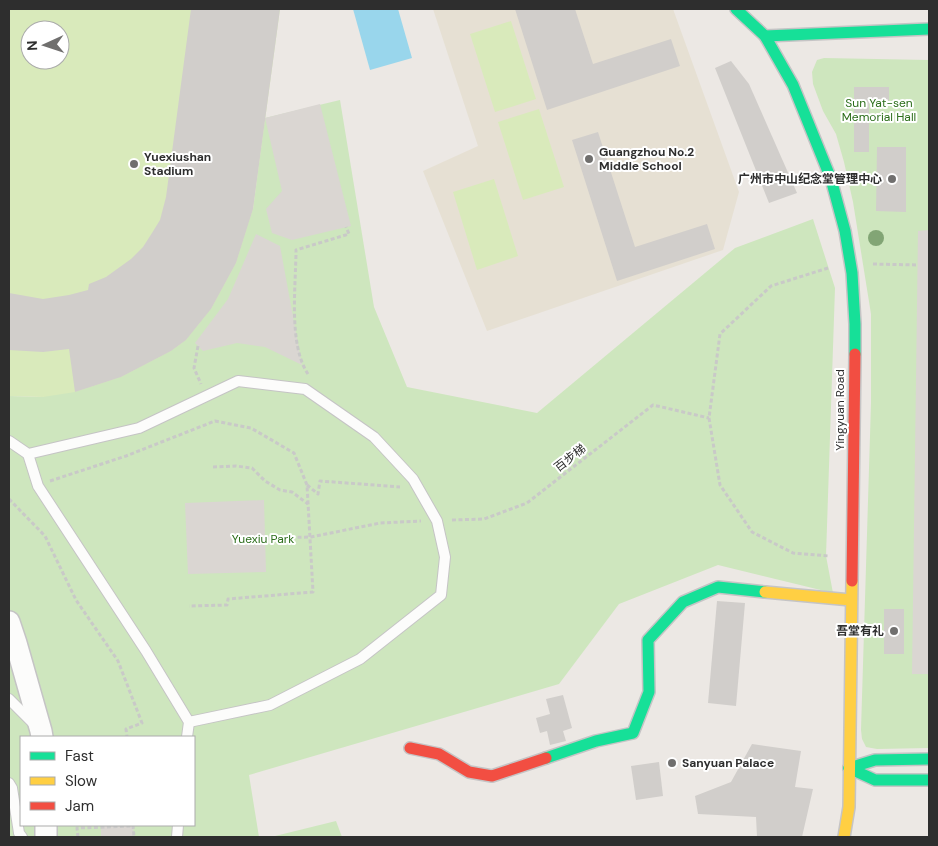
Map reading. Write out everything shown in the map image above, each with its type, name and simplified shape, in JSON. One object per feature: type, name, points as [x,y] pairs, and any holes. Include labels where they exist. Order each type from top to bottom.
[{"type":"street","name":"Yingyuan Road","points":[[736,9],[765,36],[793,85],[831,179],[845,231],[850,263],[854,324],[849,768],[838,791]]},
{"type":"street","points":[[765,36],[929,29]]},
{"type":"street","points":[[410,748],[439,754],[469,772],[492,776],[596,740],[633,733],[649,692],[648,640],[683,602],[718,587],[852,600]]},
{"type":"street","points":[[9,622],[42,734]]},
{"type":"street","points":[[849,768],[875,760],[929,760]]},
{"type":"street","points":[[849,768],[874,780],[929,780]]},
{"type":"street","points":[[844,837],[849,807],[849,768]]},
{"type":"lane","points":[[28,454],[139,428],[238,381],[306,390],[374,437],[412,479],[437,521],[446,557],[441,595],[360,659],[270,705],[189,722]]},
{"type":"lane","points":[[9,441],[28,454],[38,486],[146,651],[189,722],[187,736]]},
{"type":"lane","points":[[9,699],[42,734]]},
{"type":"lane","points":[[9,783],[12,788],[22,837]]},
{"type":"path","points":[[327,404],[302,365],[295,326],[296,250],[348,234],[346,227]]},
{"type":"path","points":[[826,556],[793,553],[752,532],[720,485],[709,418],[720,334],[771,286],[850,263],[918,265]]},
{"type":"path","points":[[198,346],[194,368],[207,396]]},
{"type":"path","name":"百步梯","points":[[437,521],[484,519],[527,503],[653,405],[709,418]]},
{"type":"path","points":[[38,486],[126,456],[214,421],[251,428],[294,453],[307,485],[313,592],[228,599],[227,605],[189,606]]},
{"type":"path","points":[[213,467],[236,466],[252,468],[280,490],[292,492],[308,504]]},
{"type":"path","points":[[307,485],[318,494],[320,481],[406,487],[405,479],[412,479]]},
{"type":"path","points":[[9,499],[45,536],[76,600],[118,661],[142,723],[126,729],[127,736]]},
{"type":"path","points":[[265,538],[311,537],[380,523],[437,521]]},
{"type":"path","points":[[78,837],[78,828],[115,826]]},
{"type":"shaded area","name":"Guangzhou No.2 Middle School","points":[[433,9],[673,9],[739,192],[723,250],[487,331],[423,171],[478,146]]},
{"type":"shaded area","points":[[320,104],[351,226],[292,240],[272,233],[266,209],[282,191],[265,118]]},
{"type":"shaded area","points":[[929,230],[929,674],[912,674],[918,231]]},
{"type":"shaded area","points":[[256,234],[280,246],[302,365],[265,347],[237,343],[203,351],[195,343],[228,299]]},
{"type":"shaded area","points":[[264,500],[266,572],[188,574],[185,503]]},
{"type":"shaded area","points":[[101,826],[133,826],[134,837],[101,837]]},
{"type":"green space","name":"Yuexiushan Stadium","points":[[9,9],[280,9],[253,209],[236,263],[211,309],[186,340],[171,351],[121,377],[75,392],[43,397],[9,396]]},
{"type":"green space","points":[[511,21],[536,99],[495,112],[470,34]]},
{"type":"green space","name":"Sun Yat-sen Memorial Hall","points":[[824,58],[929,60],[929,748],[877,749],[866,747],[862,739],[871,403],[871,314],[853,202],[844,162],[836,134],[823,111],[813,84],[812,72],[817,60]]},
{"type":"green space","name":"Yuexiu Park","points":[[340,100],[374,307],[407,387],[537,413],[735,248],[813,219],[835,288],[826,556],[833,593],[718,565],[619,604],[559,684],[249,775],[259,837],[9,837],[9,396],[43,397],[253,209],[265,118]]},
{"type":"green space","points":[[539,109],[564,187],[523,200],[498,122]]},
{"type":"green space","points":[[494,179],[518,256],[477,270],[453,192]]},
{"type":"green space","points":[[336,821],[342,837],[271,837]]},
{"type":"water","points":[[353,9],[398,9],[412,58],[370,70]]},
{"type":"building","points":[[191,9],[280,9],[253,209],[236,263],[211,309],[186,340],[171,351],[121,377],[75,392],[69,349],[43,352],[9,350],[9,293],[43,299],[88,290],[89,284],[106,277],[131,259],[143,247],[152,233],[160,220],[166,197]]},
{"type":"building","points":[[515,9],[575,9],[593,64],[671,39],[680,66],[547,110]]},
{"type":"building","points":[[731,61],[749,84],[797,193],[769,203],[715,68]]},
{"type":"building","points":[[854,87],[889,87],[889,104],[869,104],[869,152],[854,152]]},
{"type":"building","points":[[598,132],[635,247],[707,224],[715,249],[617,281],[572,140]]},
{"type":"building","name":"广州市中山纪念堂管理中心","points":[[877,147],[906,147],[906,212],[876,211]]},
{"type":"building","points":[[717,601],[745,603],[736,706],[708,703]]},
{"type":"building","name":"吾堂有礼","points":[[884,609],[904,609],[904,654],[884,654]]},
{"type":"building","points":[[563,695],[572,728],[563,731],[566,741],[550,745],[547,731],[540,733],[536,718],[550,714],[546,699]]},
{"type":"building","points":[[752,744],[801,751],[795,787],[813,789],[802,837],[757,837],[756,817],[698,814],[695,796],[731,782]]},
{"type":"building","points":[[659,762],[663,796],[636,800],[631,766]]},
{"type":"traffic: fast","points":[[736,9],[765,36],[793,85],[831,179],[845,231],[852,273],[855,354]]},
{"type":"traffic: fast","points":[[765,36],[929,29]]},
{"type":"traffic: fast","points":[[546,758],[596,741],[633,733],[649,692],[648,640],[683,602],[718,587],[765,592]]},
{"type":"traffic: fast","points":[[849,768],[875,760],[929,759]]},
{"type":"traffic: fast","points":[[849,768],[875,780],[929,780]]},
{"type":"traffic: slow","points":[[844,837],[849,807],[852,581]]},
{"type":"traffic: slow","points":[[765,592],[851,600]]},
{"type":"traffic: jam","points":[[852,581],[855,354]]},
{"type":"traffic: jam","points":[[410,748],[439,754],[469,772],[492,776],[546,758]]},
{"type":"place","name":"Guangzhou No.2 Middle School","points":[[589,159]]},
{"type":"place","name":"Yuexiushan Stadium","points":[[134,164]]},
{"type":"place","name":"广州市中山纪念堂管理中心","points":[[892,179]]},
{"type":"place","name":"吾堂有礼","points":[[894,631]]},
{"type":"place","name":"Sanyuan Palace","points":[[672,763]]}]
